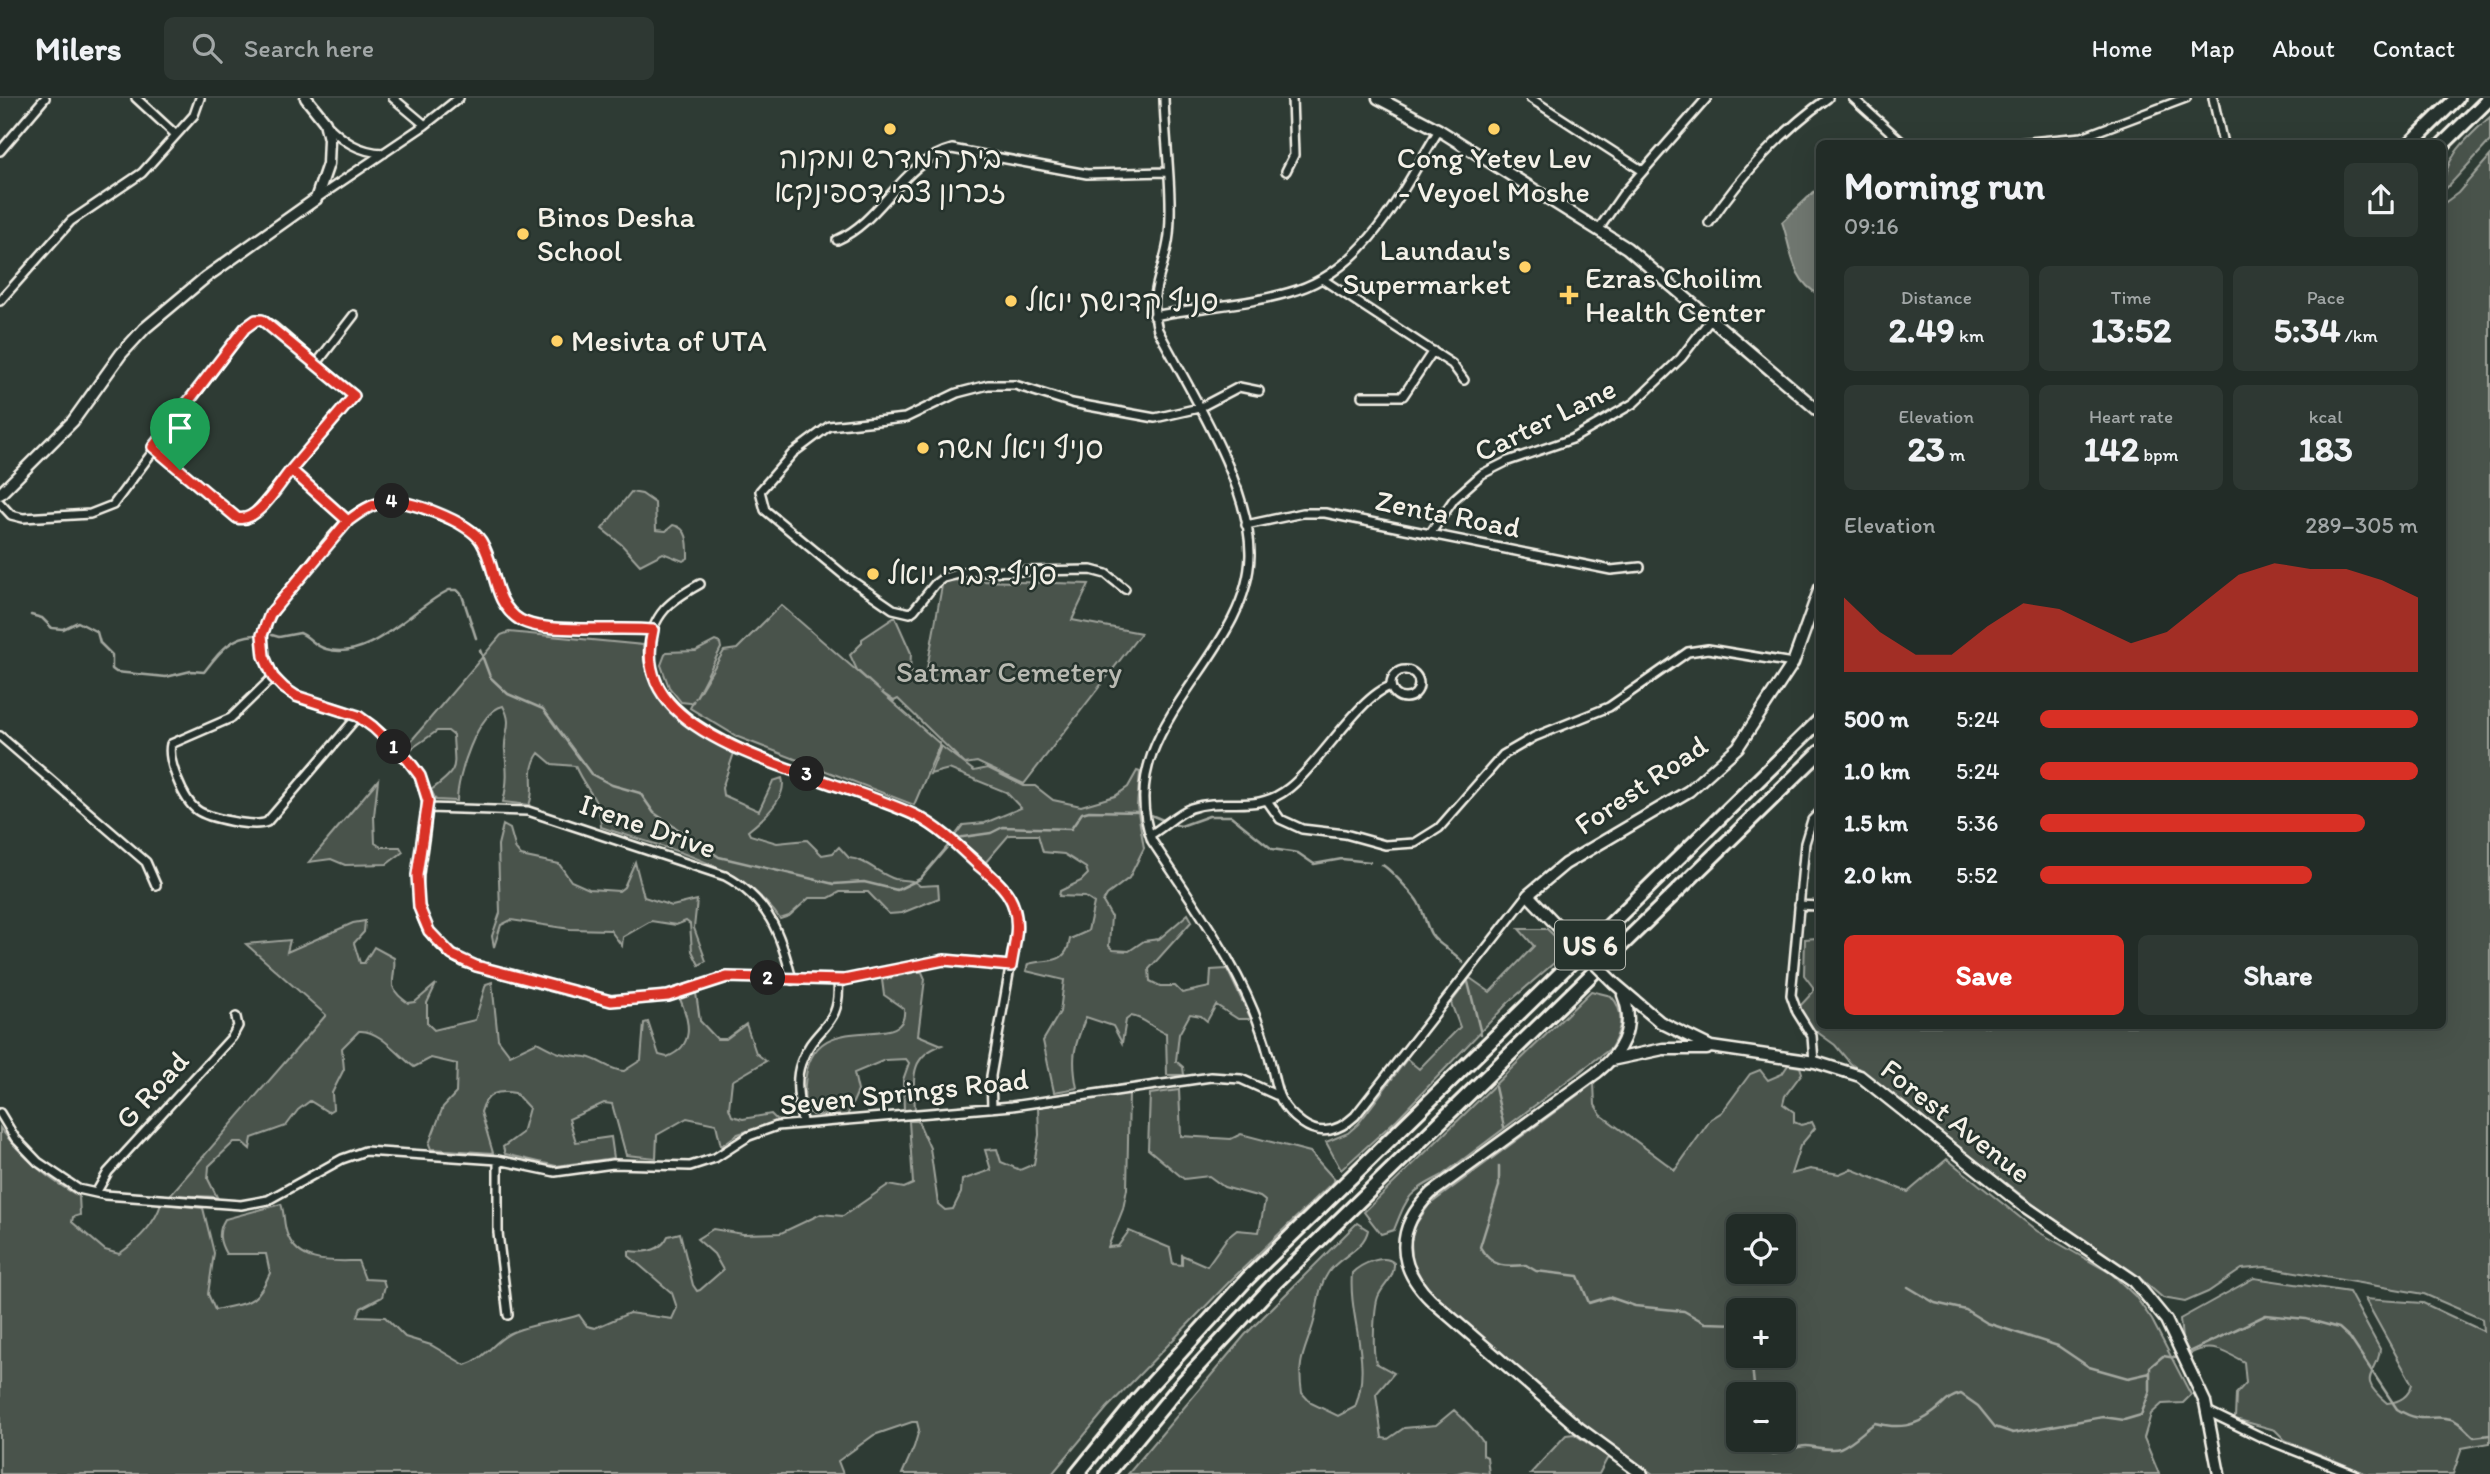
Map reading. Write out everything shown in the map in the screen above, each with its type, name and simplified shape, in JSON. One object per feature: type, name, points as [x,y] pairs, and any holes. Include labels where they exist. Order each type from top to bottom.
[{"type":"highway","points":[[2414,140],[2457,98]]},
{"type":"highway","points":[[2446,141],[2490,98]]},
{"type":"highway","name":"US 6","points":[[1077,1474],[1150,1385],[1248,1278],[1816,724]]},
{"type":"highway","name":"US 6","points":[[1109,1474],[1131,1443],[1276,1282],[1816,756]]},
{"type":"street","points":[[0,150],[45,98]]},
{"type":"street","points":[[136,98],[175,134]]},
{"type":"street","points":[[0,301],[71,221],[142,173],[197,111],[200,98]]},
{"type":"street","points":[[306,98],[340,138],[358,149],[384,153]]},
{"type":"street","points":[[393,98],[425,125]]},
{"type":"street","points":[[0,494],[72,421],[121,354],[145,328],[206,277],[425,125],[459,98]]},
{"type":"street","points":[[1164,98],[1169,232],[1156,276],[1154,316],[1158,331],[1199,408],[1234,483],[1246,525],[1250,556],[1240,603],[1150,757],[1143,796],[1150,835],[1239,979],[1266,1044],[1277,1095],[1294,1116],[1314,1129],[1333,1130],[1348,1122],[1528,895]]},
{"type":"street","points":[[1286,172],[1294,155],[1292,98]]},
{"type":"street","points":[[1378,98],[1439,130],[1627,248],[1816,409]]},
{"type":"street","points":[[1598,230],[1643,171],[1707,98]]},
{"type":"street","points":[[1709,223],[1740,177],[1797,120],[1828,98]]},
{"type":"street","points":[[1853,98],[1900,140]]},
{"type":"street","points":[[2051,140],[2082,137],[2186,98]]},
{"type":"street","points":[[2213,98],[2222,140]]},
{"type":"street","points":[[1533,99],[1643,171]]},
{"type":"street","points":[[316,199],[329,154],[325,122]]},
{"type":"street","points":[[1154,316],[1275,296],[1322,279],[1361,250],[1384,219],[1439,130]]},
{"type":"street","points":[[837,240],[873,214],[919,164],[934,154],[952,149],[1087,174],[1166,172]]},
{"type":"street","points":[[1322,279],[1452,364],[1464,380]]},
{"type":"street","points":[[317,363],[355,315]]},
{"type":"street","name":"Carter Lane","points":[[1430,534],[1454,499],[1482,474],[1508,461],[1572,439],[1608,421],[1634,403],[1681,358],[1711,319]]},
{"type":"street","points":[[0,503],[11,515],[23,518],[103,512],[113,505],[153,447],[245,328],[256,320],[262,320],[274,327],[354,396],[253,516],[243,519],[237,518],[153,447]]},
{"type":"street","points":[[1362,396],[1403,396],[1433,351]]},
{"type":"street","points":[[1125,589],[1106,574],[1091,570],[967,572],[943,578],[914,610],[900,612],[845,576],[765,510],[760,492],[793,453],[829,426],[905,418],[957,393],[988,385],[1015,386],[1082,405],[1155,418],[1199,408],[1239,387],[1259,391]]},
{"type":"street","points":[[291,470],[348,521]]},
{"type":"street","points":[[653,630],[572,628],[525,622],[501,601],[486,551],[477,535],[465,526],[411,504],[388,501],[376,504],[348,521],[264,624],[264,656],[273,677],[296,696],[358,716],[402,754],[420,776],[428,808],[417,875],[419,907],[435,938],[465,962],[611,1001],[668,996],[727,977],[838,981],[944,960],[1011,966]]},
{"type":"street","name":"Zenta Road","points":[[1246,525],[1303,513],[1325,513],[1611,570],[1640,567]]},
{"type":"street","points":[[700,584],[670,601],[659,613],[653,630],[649,658],[655,680],[667,700],[690,721],[759,755],[917,816],[943,833],[1004,889],[1014,906],[1017,920],[991,1076],[992,1108]]},
{"type":"street","name":"Forest Road","points":[[1528,895],[1565,864],[1710,775],[1755,726],[1793,663],[1816,599]]},
{"type":"street","points":[[1268,802],[1280,819],[1302,829],[1345,834],[1385,845],[1415,843],[1439,828],[1503,755],[1534,737],[1609,707],[1688,652],[1708,649],[1793,663]]},
{"type":"street","points":[[273,677],[231,718],[171,744],[176,770],[194,808],[208,815],[261,824],[358,716]]},
{"type":"street","points":[[1150,835],[1189,809],[1268,802],[1297,781],[1372,697],[1391,686]]},
{"type":"street","points":[[0,736],[146,862],[156,885]]},
{"type":"street","name":"Irene Drive","points":[[428,808],[528,811],[725,876],[752,893],[764,905],[779,932],[792,980]]},
{"type":"street","points":[[1814,1062],[1812,1036],[1792,1001],[1807,834],[1816,816]]},
{"type":"street","name":"Forest Avenue","points":[[1528,895],[1622,993],[1670,1028],[1721,1050],[1814,1062],[1840,1067],[1860,1076],[2021,1204],[2134,1281],[2166,1321],[2207,1411],[2220,1474]]},
{"type":"street","points":[[1799,905],[1816,906]]},
{"type":"street","points":[[802,1124],[798,1088],[800,1064],[807,1049],[836,1014],[838,981]]},
{"type":"street","points":[[1622,993],[1628,1008],[1627,1030],[1619,1051],[1611,1060],[1424,1200],[1408,1226],[1405,1257],[1411,1277],[1431,1300],[1571,1421],[1642,1474]]},
{"type":"street","name":"G Road","points":[[96,1193],[108,1172],[232,1037],[238,1026],[236,1017]]},
{"type":"street","points":[[1611,1060],[1663,1049],[1721,1050]]},
{"type":"street","name":"Seven Springs Road","points":[[0,1112],[15,1138],[38,1162],[69,1184],[96,1193],[255,1205],[342,1159],[365,1151],[498,1160],[555,1172],[613,1164],[690,1166],[715,1158],[758,1132],[802,1124],[992,1108],[1211,1077],[1246,1080],[1277,1095]]},
{"type":"street","points":[[498,1160],[497,1217],[508,1315]]},
{"type":"street","points":[[2207,1411],[2263,1438],[2354,1474]]},
{"type":"green space","points":[[2490,117],[2490,141],[2446,189],[2447,169],[2465,141]]},
{"type":"green space","points":[[2490,156],[2490,1443],[2462,1448],[2453,1474],[2367,1474],[2285,1440],[2275,1430],[2235,1419],[2236,1394],[2246,1383],[2244,1362],[2225,1352],[2212,1349],[2198,1350],[2190,1354],[2182,1339],[2180,1319],[2254,1278],[2349,1292],[2380,1349],[2370,1381],[2377,1394],[2387,1403],[2403,1398],[2412,1384],[2365,1299],[2423,1303],[2483,1331],[2482,1319],[2424,1294],[2266,1267],[2242,1269],[2208,1292],[2185,1302],[2163,1298],[2133,1272],[2038,1208],[1850,1063],[1835,1045],[1813,1029],[1799,1007],[1813,992],[1813,987],[1804,975],[1805,939],[1816,938],[1816,1029],[2446,1029],[2446,202],[2458,193]]},
{"type":"green space","points":[[631,492],[642,494],[655,503],[656,530],[666,531],[673,525],[682,529],[687,537],[688,558],[683,561],[663,553],[640,565],[621,544],[602,529]]},
{"type":"green space","name":"Satmar Cemetery","points":[[943,580],[1089,584],[1072,620],[1141,633],[1024,784],[977,762],[965,764],[898,699],[894,701],[881,692],[940,744],[914,805],[738,737],[690,708],[694,700],[690,703],[681,702],[669,687],[661,665],[666,652],[696,651],[715,641],[720,643],[721,648],[695,699],[724,651],[737,649],[781,605],[880,691],[857,670],[850,655],[862,643],[862,639],[895,617],[911,653],[910,672],[926,674]]},
{"type":"green space","points":[[509,632],[643,645],[652,682],[672,711],[701,734],[734,753],[722,788],[723,795],[759,811],[773,781],[782,778],[783,785],[778,800],[748,831],[750,835],[777,843],[807,840],[822,855],[833,853],[839,847],[849,858],[861,861],[895,879],[911,881],[920,886],[938,885],[939,898],[902,913],[889,914],[868,892],[840,892],[829,898],[809,898],[789,916],[780,919],[763,899],[722,870],[675,850],[601,827],[598,808],[575,766],[552,764],[539,753],[533,767],[529,805],[503,802],[508,719],[503,706],[485,720],[477,732],[465,762],[457,801],[436,800],[431,790],[447,777],[454,767],[453,735],[448,731],[437,731],[408,751],[405,748],[501,635]]},
{"type":"green space","points":[[941,746],[974,771],[988,768],[1024,786],[1035,786],[1053,800],[1081,806],[1115,796],[1128,787],[1137,771],[1140,772],[1137,806],[1144,848],[1129,878],[1107,895],[1103,902],[1111,916],[1109,946],[1113,950],[1129,951],[1144,941],[1159,939],[1188,914],[1192,921],[1149,969],[1150,981],[1160,986],[1175,986],[1182,993],[1210,987],[1211,970],[1227,969],[1251,1019],[1238,1019],[1216,1005],[1207,1021],[1201,1016],[1190,1014],[1179,1034],[1176,1061],[1183,1067],[1184,1075],[1167,1075],[1166,1033],[1131,1016],[1126,1020],[1122,1043],[1113,1026],[1086,1017],[1075,1052],[1077,1088],[1054,1092],[1043,1041],[1060,1012],[1064,980],[1026,971],[1028,964],[1061,957],[1068,948],[1070,939],[1088,931],[1094,903],[1085,897],[1059,896],[1060,891],[1081,881],[1088,874],[1086,868],[1064,854],[1043,852],[1038,835],[1009,835],[985,863],[954,837],[963,825],[985,823],[1021,808],[1006,792],[949,769],[930,774]]},
{"type":"green space","points":[[378,780],[374,816],[375,843],[381,847],[400,847],[403,852],[387,864],[345,865],[331,859],[309,862]]},
{"type":"green space","points":[[503,825],[510,829],[516,850],[521,856],[559,864],[571,881],[589,889],[619,891],[624,887],[635,862],[644,897],[672,906],[697,900],[694,928],[706,961],[699,965],[692,951],[690,924],[686,921],[676,925],[651,921],[623,937],[622,946],[610,930],[570,929],[511,920],[501,925],[494,947],[492,936],[500,913],[498,845]]},
{"type":"green space","points":[[365,921],[364,932],[354,943],[360,963],[364,963],[374,947],[394,958],[393,987],[408,1003],[415,1002],[436,984],[427,1003],[427,1023],[434,1030],[475,1020],[486,984],[492,982],[498,1039],[510,1055],[537,1042],[560,1053],[591,1058],[624,1071],[641,1060],[644,1023],[648,1022],[659,1055],[667,1057],[682,1047],[688,1032],[680,999],[696,993],[700,1021],[717,1039],[726,1039],[746,1024],[756,1053],[766,1061],[732,1081],[729,1108],[732,1116],[743,1119],[771,1114],[778,1121],[738,1134],[721,1146],[716,1124],[687,1118],[657,1135],[656,1158],[626,1155],[612,1104],[604,1103],[569,1119],[576,1142],[611,1137],[614,1158],[556,1166],[505,1154],[503,1147],[522,1133],[529,1108],[515,1093],[503,1092],[489,1097],[481,1112],[493,1153],[431,1149],[429,1144],[443,1107],[456,1093],[457,1064],[431,1058],[414,1067],[374,1034],[359,1031],[342,1048],[344,1069],[332,1093],[333,1109],[328,1112],[310,1101],[298,1110],[286,1126],[252,1138],[250,1149],[242,1142],[234,1142],[209,1166],[208,1179],[217,1197],[170,1195],[326,1015],[246,944],[290,940],[287,952],[353,923]]},
{"type":"green space","points":[[1519,929],[1547,929],[1569,950],[1509,1002],[1397,1119],[1341,1170],[1326,1142],[1348,1133],[1358,1124],[1407,1059],[1419,1069],[1460,1027],[1451,1003],[1470,978],[1490,992],[1534,946]]},
{"type":"green space","points":[[922,972],[925,979],[918,1035],[942,1045],[923,1056],[915,1070],[915,1111],[904,1111],[903,1080],[909,1063],[906,1059],[885,1060],[854,1073],[858,1091],[847,1116],[812,1115],[804,1097],[811,1059],[823,1044],[839,1036],[891,1029],[901,1023],[904,1009],[884,995],[882,980]]},
{"type":"green space","points":[[1591,991],[1611,996],[1619,1008],[1619,1028],[1611,1048],[1441,1176],[1415,1191],[1406,1202],[1394,1230],[1381,1234],[1364,1212]]},
{"type":"green space","points":[[1788,1065],[1800,1067],[1802,1073],[1785,1096],[1783,1104],[1794,1112],[1794,1122],[1801,1125],[1812,1122],[1815,1128],[1800,1146],[1791,1174],[1810,1169],[1839,1174],[1851,1169],[1908,1192],[1947,1159],[2037,1231],[2112,1274],[2135,1296],[2152,1320],[2191,1395],[2183,1403],[2162,1404],[2151,1414],[2144,1438],[2159,1474],[1653,1474],[1575,1419],[1448,1310],[1426,1287],[1412,1261],[1411,1240],[1416,1224],[1429,1205],[1594,1083],[1595,1105],[1601,1115],[1675,1170],[1711,1119],[1722,1112],[1750,1074],[1760,1070],[1768,1080],[1782,1074]]},
{"type":"green space","points":[[1179,1090],[1181,1136],[1231,1139],[1241,1134],[1310,1152],[1335,1180],[1230,1281],[1107,1408],[1052,1474],[902,1474],[919,1430],[917,1422],[912,1422],[874,1435],[838,1461],[843,1474],[0,1474],[0,1128],[35,1166],[79,1196],[80,1215],[73,1217],[72,1222],[105,1250],[119,1254],[132,1244],[150,1225],[161,1204],[203,1208],[214,1253],[208,1294],[215,1310],[242,1304],[254,1298],[270,1273],[266,1254],[226,1254],[220,1237],[225,1219],[281,1204],[286,1232],[300,1252],[318,1259],[358,1261],[365,1279],[383,1280],[385,1286],[382,1297],[361,1308],[358,1316],[385,1317],[405,1337],[431,1345],[465,1365],[478,1359],[517,1330],[579,1315],[587,1326],[595,1328],[629,1313],[672,1319],[677,1308],[672,1293],[629,1256],[629,1251],[652,1250],[661,1245],[668,1236],[680,1233],[693,1285],[697,1291],[700,1290],[723,1270],[714,1254],[697,1239],[713,1229],[743,1234],[781,1233],[821,1214],[843,1216],[888,1185],[904,1188],[913,1184],[909,1121],[918,1121],[930,1148],[938,1204],[945,1210],[953,1209],[961,1193],[962,1180],[991,1170],[985,1150],[997,1149],[1001,1162],[1020,1170],[1034,1164],[1039,1135],[1038,1107],[1129,1093],[1127,1189],[1123,1209],[1108,1247],[1118,1246],[1129,1231],[1170,1248],[1173,1264],[1182,1265],[1182,1255],[1207,1266],[1227,1238],[1237,1230],[1259,1232],[1265,1201],[1260,1197],[1224,1187],[1209,1176],[1184,1179],[1148,1149],[1150,1094]]},
{"type":"green space","points":[[1357,1223],[1368,1230],[1366,1237],[1332,1267],[1322,1285],[1301,1365],[1302,1393],[1311,1403],[1338,1416],[1355,1407],[1362,1373],[1353,1307],[1352,1273],[1373,1261],[1390,1260],[1394,1263],[1394,1269],[1378,1297],[1374,1330],[1376,1363],[1394,1373],[1376,1394],[1382,1438],[1388,1439],[1404,1428],[1436,1425],[1454,1410],[1483,1442],[1483,1455],[1487,1457],[1489,1474],[1466,1471],[1453,1474],[1128,1474],[1245,1335]]},
{"type":"green space","points":[[1574,1434],[1608,1457],[1599,1474],[1530,1474],[1566,1435]]},
{"type":"shaded area","points":[[1816,190],[1816,293],[1803,281],[1793,263],[1782,222]]},
{"type":"waterway","points":[[272,635],[279,637],[300,633],[326,649],[342,651],[359,648],[390,631],[435,598],[449,590],[457,590],[462,595],[476,638]]},
{"type":"waterway","points":[[31,615],[42,618],[52,628],[63,629],[78,622],[97,632],[100,643],[112,655],[112,669],[116,672],[166,677],[191,671],[204,672],[232,642],[255,635]]},
{"type":"waterway","points":[[480,650],[490,677],[508,694],[543,709],[591,774],[612,785],[640,793],[654,813],[719,857],[834,884],[864,882],[897,890],[920,879],[948,846]]},
{"type":"waterway","points":[[956,838],[991,833],[1003,827],[1071,829],[1082,813],[1089,811],[1139,812]]},
{"type":"waterway","points":[[1151,815],[1163,820]]},
{"type":"waterway","points":[[1176,825],[1181,826],[1209,816],[1231,816],[1272,849],[1298,853],[1314,864],[1342,859],[1370,862]]},
{"type":"waterway","points":[[1382,865],[1396,876],[1417,900],[1434,938],[1463,963]]},
{"type":"waterway","points":[[1468,982],[1481,1034]]},
{"type":"waterway","points":[[1495,1087],[1504,1127]]},
{"type":"waterway","points":[[1499,1166],[1499,1186],[1480,1247],[1489,1259],[1500,1265],[1526,1265],[1536,1271],[1578,1276],[1589,1303],[1609,1297],[1635,1306],[1684,1311],[1705,1323],[1726,1324]]},
{"type":"waterway","points":[[1908,1287],[1935,1303],[1966,1310],[1987,1323],[2058,1346],[2089,1367],[2128,1378],[2150,1373]]},
{"type":"waterway","points":[[2191,1351],[2266,1315],[2306,1319],[2339,1328],[2350,1338],[2397,1409],[2414,1417],[2455,1420],[2474,1437],[2490,1435]]},
{"type":"waterway","points":[[1796,1448],[1840,1448],[1875,1423],[1891,1426],[1913,1424],[1927,1417],[1949,1399],[1961,1394],[1978,1406],[1995,1427],[2013,1433],[2103,1417],[2124,1420],[2141,1415],[2150,1391],[2150,1367],[2163,1356],[2176,1358]]},
{"type":"waterway","points":[[1752,1368],[1754,1382]]},
{"type":"waterway","points":[[1764,1452],[1782,1452]]},
{"type":"place","name":"בית המדרש ומקוה זכרון צבי דספינקא","points":[[890,129]]},
{"type":"place","name":"Cong Yetev Lev - Veyoel Moshe","points":[[1494,129]]},
{"type":"place","name":"Binos Desha School","points":[[523,234]]},
{"type":"place","name":"Laundau's Supermarket","points":[[1525,267]]},
{"type":"place","name":"Ezras Choilim Health Center","points":[[1569,295]]},
{"type":"place","name":"סניף קדושת יואל","points":[[1011,301]]},
{"type":"place","name":"Mesivta of UTA","points":[[557,341]]},
{"type":"place","name":"סניף ויאל משה","points":[[923,448]]},
{"type":"place","name":"סניף דברי יואל","points":[[873,574]]},
{"type":"route","points":[[180,470],[153,447],[250,323],[262,320],[274,327],[354,396],[291,470],[348,521],[376,504],[400,501],[411,504],[465,526],[477,535],[486,551],[501,601],[517,618],[525,622],[572,628],[653,630],[649,658],[655,680],[667,700],[690,721],[745,750],[917,816],[943,833],[1004,889],[1014,906],[1017,920],[1011,966],[944,960],[844,980],[727,977],[668,996],[611,1001],[458,959],[429,931],[419,907],[417,875],[428,801],[426,789],[413,765],[358,716],[296,696],[284,688],[273,677],[264,656],[262,635],[270,614],[348,521],[291,470],[253,516],[243,519],[237,518],[180,470]]}]
